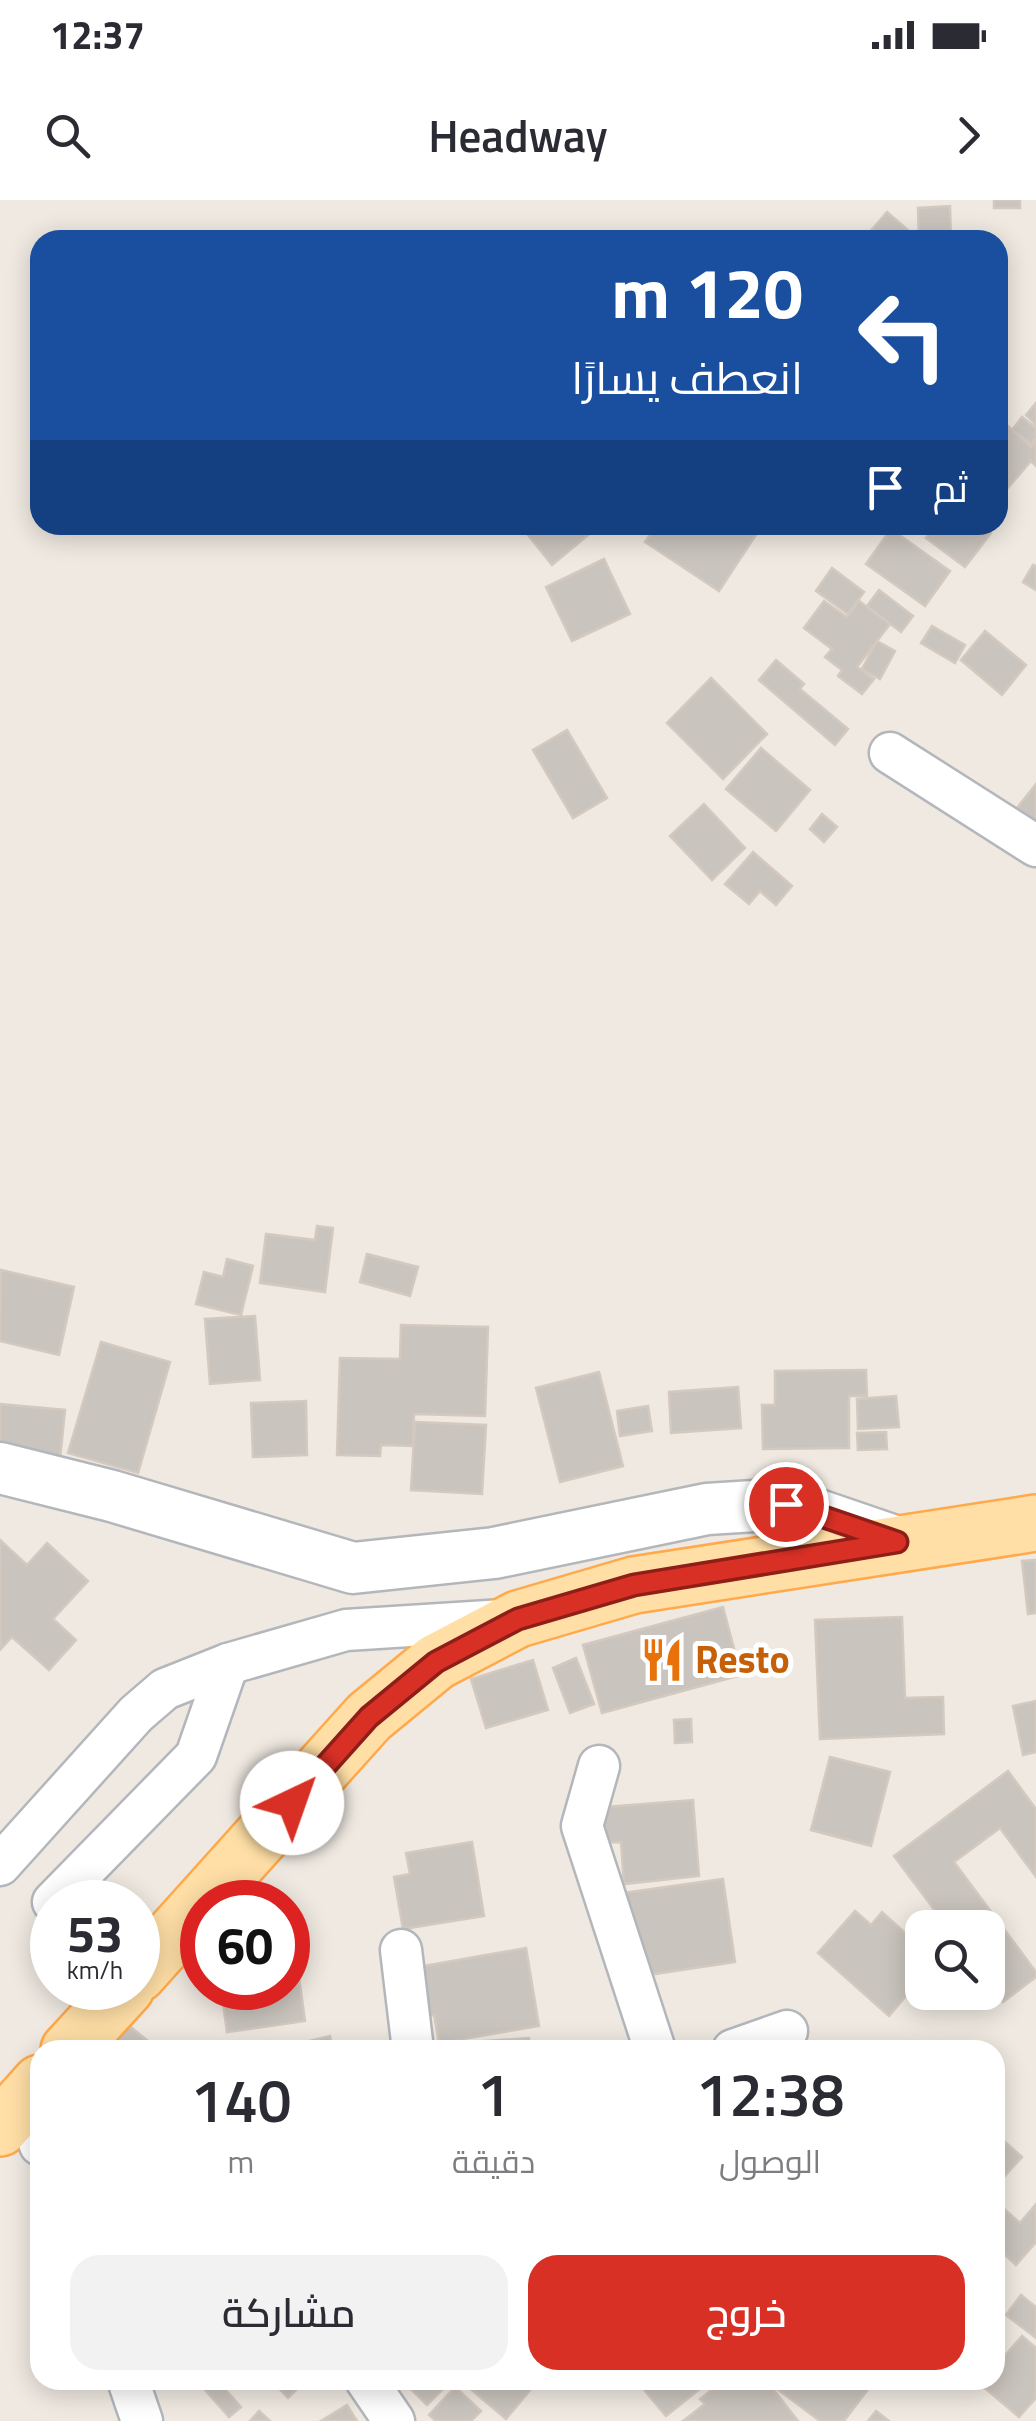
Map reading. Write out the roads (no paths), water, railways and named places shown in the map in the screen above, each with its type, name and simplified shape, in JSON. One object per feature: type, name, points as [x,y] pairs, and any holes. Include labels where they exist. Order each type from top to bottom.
[{"type":"main road","points":[[160,1950],[369,1717],[436,1662],[518,1619],[634,1585],[1036,1523]]},
{"type":"main road","points":[[79,2040],[106,2010]]},
{"type":"street","points":[[890,753],[1036,846]]},
{"type":"street","points":[[0,1468],[112,1496],[354,1568],[494,1553],[707,1510],[786,1504],[897,1542]]},
{"type":"street","points":[[0,1866],[136,1714],[165,1689],[228,1664],[346,1630],[518,1619]]},
{"type":"street","points":[[74,1880],[196,1756],[228,1664]]},
{"type":"street","points":[[600,1766],[582,1826],[652,2040]]},
{"type":"street","points":[[401,1950],[412,2040]]},
{"type":"street","points":[[761,2040],[787,2031]]},
{"type":"street","points":[[131,2390],[142,2421]]},
{"type":"street","points":[[373,2390],[394,2421]]},
{"type":"place","name":"Resto","points":[[662,1660]]}]
